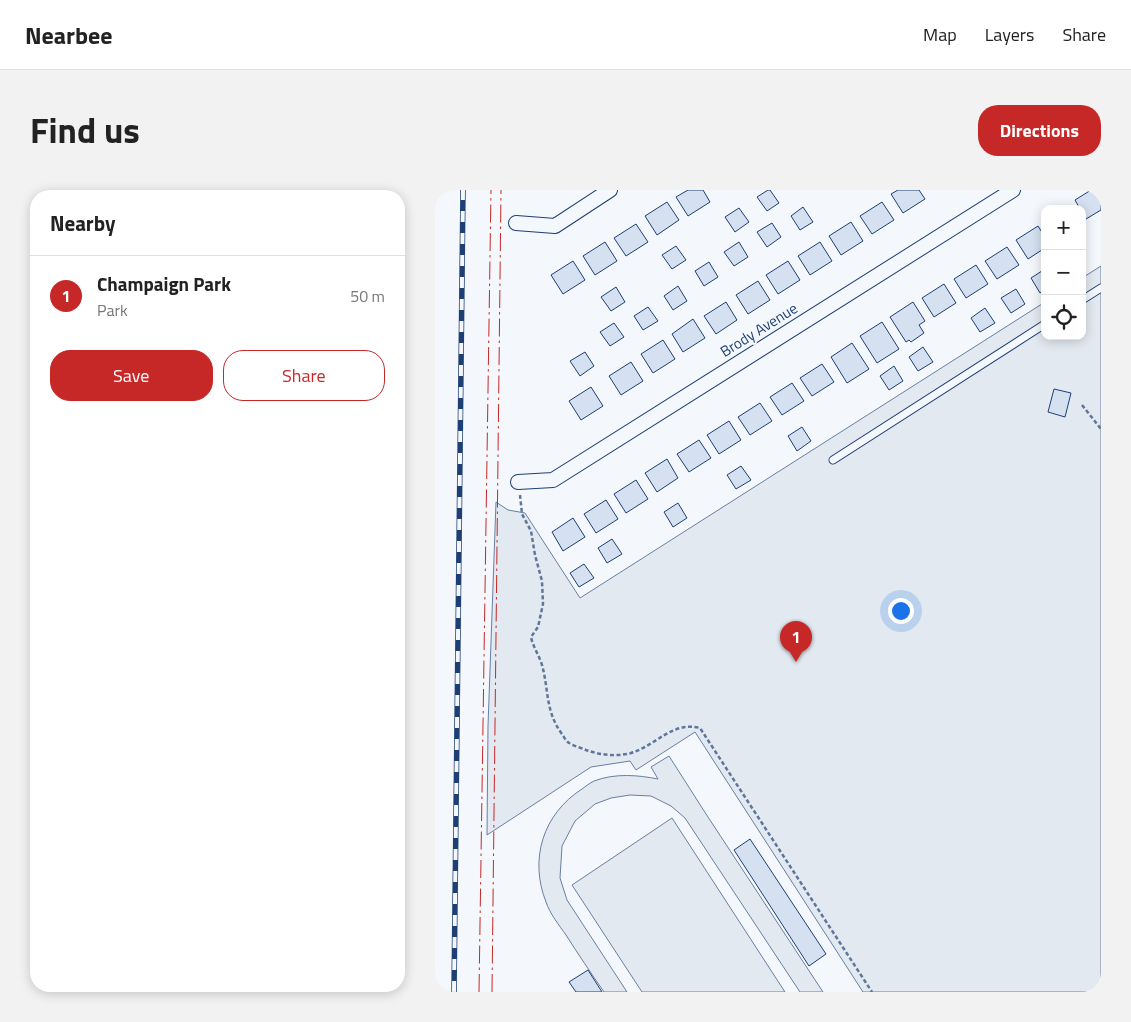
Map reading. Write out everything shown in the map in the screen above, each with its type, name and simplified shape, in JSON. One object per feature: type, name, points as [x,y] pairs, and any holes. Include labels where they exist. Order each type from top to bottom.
[{"type":"street","points":[[516,223],[555,226],[611,190]]},
{"type":"street","name":"Brody Avenue","points":[[518,482],[553,480],[1013,190]]},
{"type":"lane","points":[[1086,297],[1101,288]]},
{"type":"lane","points":[[833,460],[1041,327]]},
{"type":"path","points":[[1082,405],[1101,429]]},
{"type":"path","points":[[518,482],[522,514],[531,531],[542,581],[543,604],[538,627],[531,637],[532,645],[542,666],[549,708],[555,725],[568,742],[592,752],[612,755],[631,753],[679,727],[691,726],[701,728],[872,992]]},
{"type":"shaded area","points":[[1101,266],[1101,992],[863,992],[695,732],[636,770],[630,761],[591,767],[487,835],[488,726],[496,502],[508,510],[525,513],[580,598],[1041,305],[1041,340],[1086,340],[1086,275]]},
{"type":"shaded area","points":[[669,756],[823,992],[800,992],[685,818],[671,806],[651,796],[630,795],[611,798],[595,804],[575,821],[562,846],[560,878],[567,900],[627,992],[604,992],[555,919],[546,902],[539,870],[543,839],[549,824],[558,811],[569,799],[594,781],[602,778],[643,776],[658,779],[651,767]]},
{"type":"shaded area","points":[[672,818],[785,992],[642,992],[572,885]]},
{"type":"building","points":[[688,190],[703,190],[710,202],[688,216],[676,197]]},
{"type":"building","points":[[770,190],[779,203],[767,211],[757,197]]},
{"type":"building","points":[[898,190],[919,190],[925,199],[903,213],[891,194]]},
{"type":"building","points":[[1091,190],[1099,190],[1101,193],[1101,210],[1086,219],[1086,205],[1078,205],[1075,200]]},
{"type":"building","points":[[667,202],[679,220],[657,235],[645,216]]},
{"type":"building","points":[[882,202],[894,220],[872,234],[860,216]]},
{"type":"building","points":[[803,207],[813,222],[800,230],[791,216]]},
{"type":"building","points":[[739,208],[749,222],[735,232],[725,217]]},
{"type":"building","points":[[851,222],[863,241],[841,255],[829,236]]},
{"type":"building","points":[[772,223],[781,237],[767,247],[757,232]]},
{"type":"building","points":[[636,224],[648,242],[626,256],[614,238]]},
{"type":"building","points":[[1038,226],[1041,231],[1041,251],[1028,259],[1016,240]]},
{"type":"building","points":[[605,242],[617,261],[595,275],[583,256]]},
{"type":"building","points":[[739,242],[748,257],[734,266],[724,252]]},
{"type":"building","points":[[820,242],[832,261],[810,275],[798,256]]},
{"type":"building","points":[[676,246],[686,260],[672,269],[662,255]]},
{"type":"building","points":[[1007,247],[1019,265],[997,279],[985,261]]},
{"type":"building","points":[[573,261],[585,280],[563,294],[551,275]]},
{"type":"building","points":[[788,261],[800,280],[778,294],[766,275]]},
{"type":"building","points":[[709,262],[718,277],[704,286],[695,271]]},
{"type":"building","points":[[976,265],[988,284],[966,298],[954,279]]},
{"type":"building","points":[[1041,272],[1041,292],[1040,293],[1031,278]]},
{"type":"building","points":[[758,281],[770,300],[748,314],[736,295]]},
{"type":"building","points":[[944,284],[956,303],[934,317],[922,298]]},
{"type":"building","points":[[678,286],[687,301],[673,310],[664,296]]},
{"type":"building","points":[[616,287],[625,302],[611,311],[601,297]]},
{"type":"building","points":[[1016,289],[1025,304],[1011,313],[1001,298]]},
{"type":"building","points":[[726,302],[737,320],[716,334],[704,316]]},
{"type":"building","points":[[913,302],[925,321],[919,325],[924,333],[911,342],[909,340],[906,342],[890,317]]},
{"type":"building","points":[[648,307],[658,321],[643,330],[634,316]]},
{"type":"building","points":[[985,308],[995,323],[980,332],[971,318]]},
{"type":"building","points":[[693,319],[705,338],[683,352],[672,334]]},
{"type":"building","points":[[882,322],[899,349],[877,363],[860,336]]},
{"type":"building","points":[[614,323],[624,337],[610,346],[600,332]]},
{"type":"building","points":[[663,340],[675,359],[653,373],[641,354]]},
{"type":"building","points":[[852,343],[869,369],[847,383],[831,357]]},
{"type":"building","points":[[923,347],[933,362],[918,371],[909,357]]},
{"type":"building","points":[[585,352],[594,366],[580,376],[570,361]]},
{"type":"building","points":[[631,362],[643,381],[621,395],[609,376]]},
{"type":"building","points":[[822,364],[834,382],[812,396],[800,378]]},
{"type":"building","points":[[894,366],[903,381],[889,390],[880,376]]},
{"type":"building","points":[[792,383],[804,401],[782,415],[770,397]]},
{"type":"building","points":[[591,387],[603,406],[581,420],[569,401]]},
{"type":"building","points":[[1054,389],[1071,393],[1065,417],[1048,412]]},
{"type":"building","points":[[760,403],[772,421],[750,435],[738,417]]},
{"type":"building","points":[[729,421],[741,440],[719,454],[707,435]]},
{"type":"building","points":[[802,427],[811,441],[797,451],[788,436]]},
{"type":"building","points":[[699,440],[711,458],[689,472],[677,454]]},
{"type":"building","points":[[667,459],[678,478],[657,492],[645,473]]},
{"type":"building","points":[[741,466],[751,480],[736,489],[727,475]]},
{"type":"building","points":[[636,480],[648,499],[626,513],[614,494]]},
{"type":"building","points":[[606,500],[618,519],[596,533],[584,514]]},
{"type":"building","points":[[678,503],[687,518],[673,527],[664,512]]},
{"type":"building","points":[[573,518],[585,537],[563,551],[552,532]]},
{"type":"building","points":[[612,539],[622,554],[607,563],[598,548]]},
{"type":"building","points":[[584,564],[594,578],[579,587],[570,573]]},
{"type":"building","points":[[750,839],[826,954],[809,966],[734,850]]},
{"type":"building","points":[[588,970],[602,992],[576,992],[569,982]]},
{"type":"railway","points":[[454,992],[463,190]]},
{"type":"power","points":[[479,992],[491,190]]},
{"type":"power","points":[[492,992],[501,190]]},
{"type":"place","name":"Champaign Park","points":[[796,662]]}]
